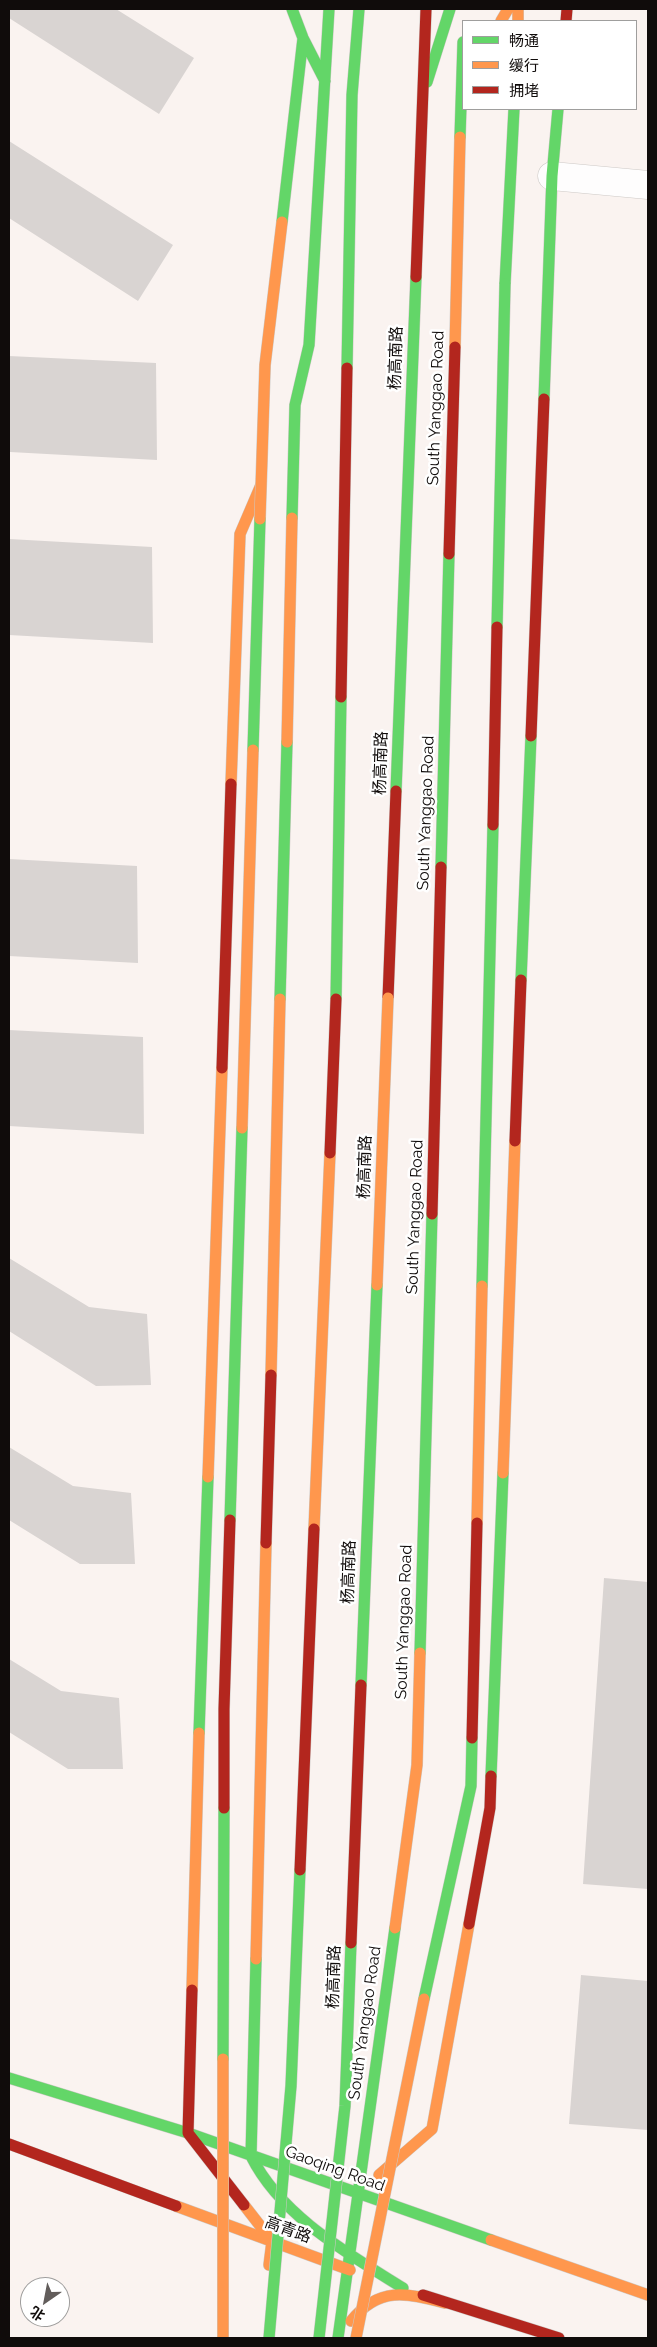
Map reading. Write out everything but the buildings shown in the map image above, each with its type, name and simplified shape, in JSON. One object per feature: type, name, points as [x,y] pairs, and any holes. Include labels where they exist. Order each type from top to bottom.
[{"type":"main road","points":[[292,9],[303,38],[325,81]]},
{"type":"main road","points":[[280,440],[295,405],[309,345],[329,9]]},
{"type":"main road","points":[[269,2338],[292,2086],[336,999],[352,95],[360,9]]},
{"type":"main road","name":"杨高南路","points":[[319,2338],[345,2106],[426,9]]},
{"type":"main road","name":"杨高南路","points":[[423,96],[450,9]]},
{"type":"main road","points":[[502,20],[508,9]]},
{"type":"main road","points":[[223,2338],[224,1709],[265,365],[303,38]]},
{"type":"main road","name":"South Yanggao Road","points":[[338,2338],[417,1766],[462,90]]},
{"type":"main road","points":[[356,2338],[418,2024],[470,1786],[505,284],[514,110]]},
{"type":"main road","points":[[357,2194],[432,2129],[490,1808],[552,176],[558,110]]},
{"type":"main road","points":[[337,286],[348,261]]},
{"type":"main road","points":[[309,345],[321,320]]},
{"type":"main road","points":[[295,405],[251,2156],[254,2166],[294,2210],[349,2254],[403,2288]]},
{"type":"main road","points":[[259,2338],[272,2241],[188,2133],[197,1791],[240,534],[273,457]]},
{"type":"main road","name":"Gaoqing Road","points":[[9,2078],[188,2133],[648,2295]]},
{"type":"main road","points":[[188,2133],[238,2170]]},
{"type":"main road","name":"高青路","points":[[9,2144],[347,2269],[559,2338]]},
{"type":"main road","points":[[253,2180],[318,2236],[331,2263],[327,2338]]},
{"type":"main road","points":[[343,2338],[356,2314],[367,2302],[380,2296],[417,2296],[445,2302]]},
{"type":"street","points":[[552,176],[648,185]]},
{"type":"traffic: fast","points":[[292,9],[303,38],[325,81]]},
{"type":"traffic: fast","points":[[292,518],[295,405],[309,345],[329,9]]},
{"type":"traffic: fast","points":[[347,368],[352,95],[359,9]]},
{"type":"traffic: fast","points":[[427,82],[450,9]]},
{"type":"traffic: fast","points":[[282,222],[303,38]]},
{"type":"traffic: fast","points":[[460,137],[462,74]]},
{"type":"traffic: fast","points":[[505,284],[514,110]]},
{"type":"traffic: fast","points":[[544,399],[552,176],[558,110]]},
{"type":"traffic: fast","points":[[396,791],[416,277]]},
{"type":"traffic: fast","points":[[497,627],[505,284]]},
{"type":"traffic: fast","points":[[253,750],[260,519]]},
{"type":"traffic: fast","points":[[441,867],[449,554]]},
{"type":"traffic: fast","points":[[336,999],[341,697]]},
{"type":"traffic: fast","points":[[521,980],[531,736]]},
{"type":"traffic: fast","points":[[280,999],[287,742]]},
{"type":"traffic: fast","points":[[482,1286],[493,825]]},
{"type":"traffic: fast","points":[[230,1520],[242,1128]]},
{"type":"traffic: fast","points":[[420,1653],[432,1214]]},
{"type":"traffic: fast","points":[[361,1685],[377,1285]]},
{"type":"traffic: fast","points":[[491,1776],[503,1473]]},
{"type":"traffic: fast","points":[[199,1733],[208,1477]]},
{"type":"traffic: fast","points":[[424,1999],[471,1786],[472,1738]]},
{"type":"traffic: fast","points":[[223,2059],[224,1808]]},
{"type":"traffic: fast","points":[[269,2338],[291,2086],[300,1870]]},
{"type":"traffic: fast","points":[[338,2338],[395,1928]]},
{"type":"traffic: fast","points":[[319,2338],[345,2106],[351,1943]]},
{"type":"traffic: fast","points":[[256,1959],[251,2156],[264,2177],[298,2215],[338,2247],[403,2288]]},
{"type":"traffic: fast","points":[[9,2078],[188,2133],[491,2240]]},
{"type":"traffic: slow","points":[[502,20],[508,9]]},
{"type":"traffic: slow","points":[[518,9],[518,20]]},
{"type":"traffic: slow","points":[[455,347],[460,137]]},
{"type":"traffic: slow","points":[[260,519],[265,365],[282,222]]},
{"type":"traffic: slow","points":[[231,784],[240,534],[261,485]]},
{"type":"traffic: slow","points":[[287,742],[292,518]]},
{"type":"traffic: slow","points":[[242,1128],[253,750]]},
{"type":"traffic: slow","points":[[377,1285],[388,998]]},
{"type":"traffic: slow","points":[[271,1375],[280,999]]},
{"type":"traffic: slow","points":[[208,1477],[222,1068]]},
{"type":"traffic: slow","points":[[503,1473],[515,1141]]},
{"type":"traffic: slow","points":[[314,1529],[330,1153]]},
{"type":"traffic: slow","points":[[477,1523],[482,1286]]},
{"type":"traffic: slow","points":[[256,1959],[266,1543]]},
{"type":"traffic: slow","points":[[395,1928],[417,1765],[420,1653]]},
{"type":"traffic: slow","points":[[192,1990],[199,1733]]},
{"type":"traffic: slow","points":[[379,2175],[432,2129],[469,1924]]},
{"type":"traffic: slow","points":[[356,2338],[424,1999]]},
{"type":"traffic: slow","points":[[223,2059],[223,2338]]},
{"type":"traffic: slow","points":[[244,2205],[272,2241],[269,2265]]},
{"type":"traffic: slow","points":[[176,2206],[350,2270]]},
{"type":"traffic: slow","points":[[491,2240],[648,2295]]},
{"type":"traffic: slow","points":[[351,2321],[361,2310],[383,2297],[406,2295],[445,2303]]},
{"type":"traffic: jam","points":[[416,277],[426,9]]},
{"type":"traffic: jam","points":[[566,20],[567,9]]},
{"type":"traffic: jam","points":[[449,554],[455,347]]},
{"type":"traffic: jam","points":[[341,697],[347,368]]},
{"type":"traffic: jam","points":[[531,736],[544,399]]},
{"type":"traffic: jam","points":[[493,825],[497,627]]},
{"type":"traffic: jam","points":[[222,1068],[231,784]]},
{"type":"traffic: jam","points":[[388,998],[396,791]]},
{"type":"traffic: jam","points":[[432,1214],[441,867]]},
{"type":"traffic: jam","points":[[515,1141],[521,980]]},
{"type":"traffic: jam","points":[[330,1153],[336,999]]},
{"type":"traffic: jam","points":[[266,1543],[271,1375]]},
{"type":"traffic: jam","points":[[224,1808],[224,1709],[230,1520]]},
{"type":"traffic: jam","points":[[472,1738],[477,1523]]},
{"type":"traffic: jam","points":[[300,1870],[314,1529]]},
{"type":"traffic: jam","points":[[351,1943],[361,1685]]},
{"type":"traffic: jam","points":[[469,1924],[490,1808],[491,1776]]},
{"type":"traffic: jam","points":[[192,1990],[188,2133],[244,2205]]},
{"type":"traffic: jam","points":[[9,2144],[176,2206]]},
{"type":"traffic: jam","points":[[423,2295],[559,2338]]}]
